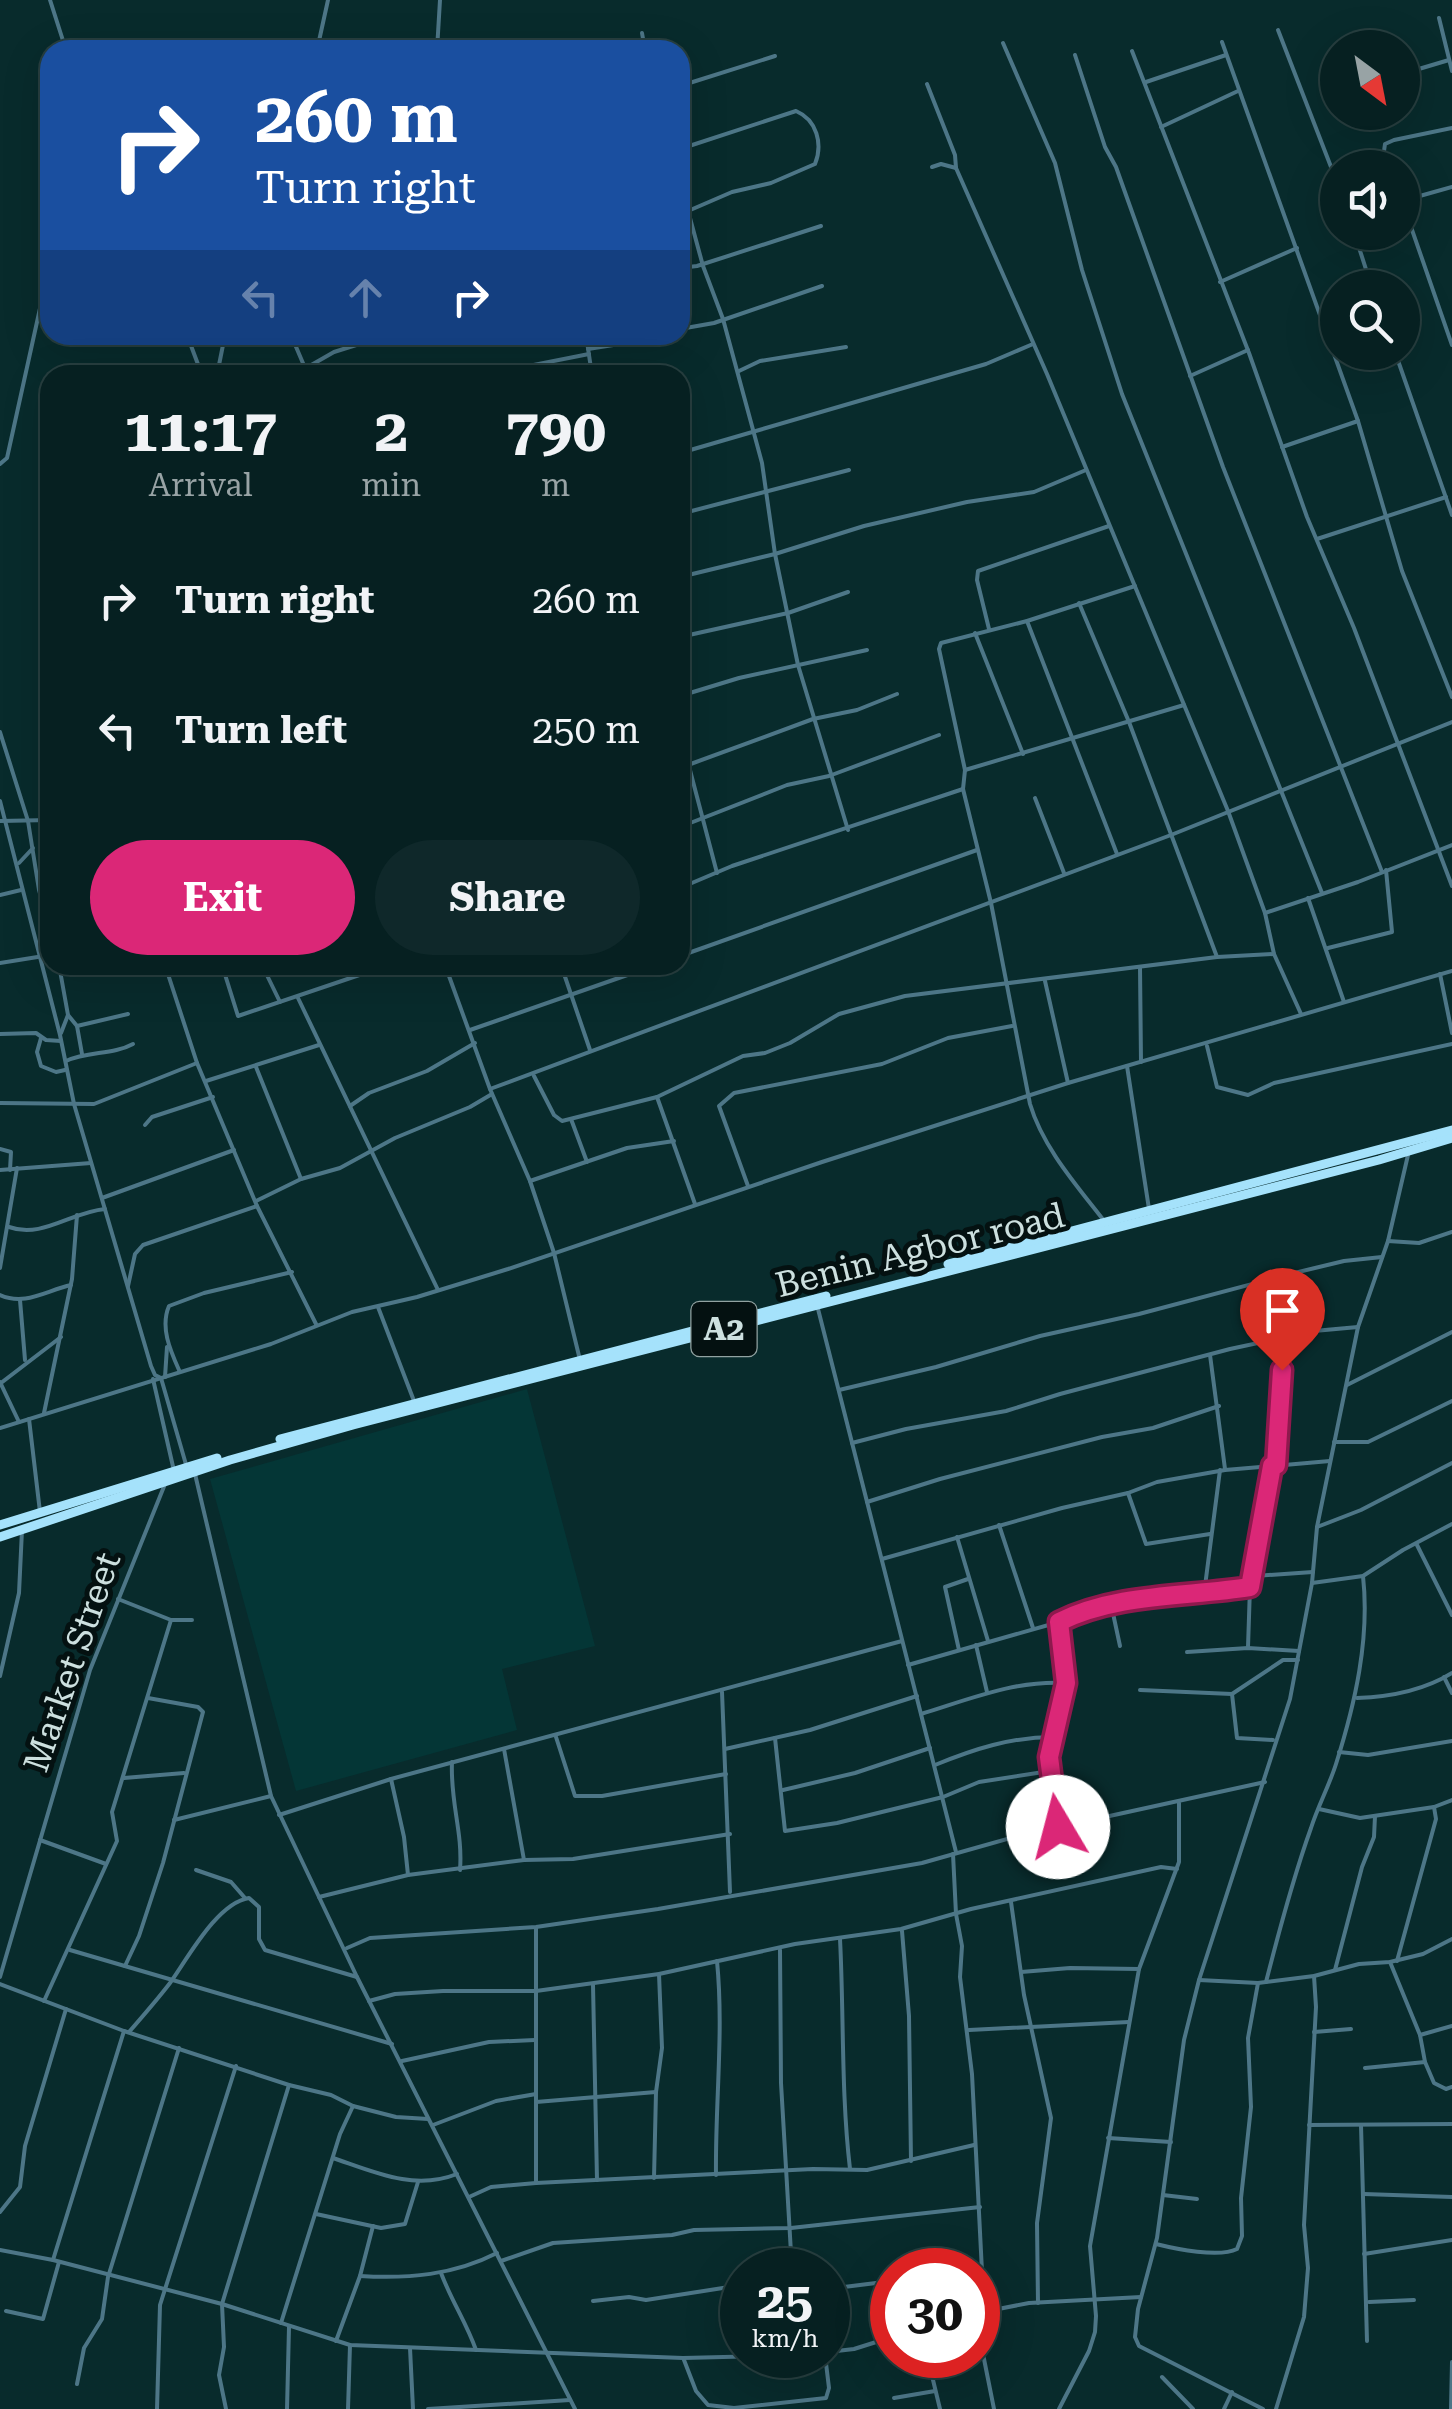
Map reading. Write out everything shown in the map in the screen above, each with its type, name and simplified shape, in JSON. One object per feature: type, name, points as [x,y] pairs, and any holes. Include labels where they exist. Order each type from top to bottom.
[{"type":"highway","name":"Benin Agbor road","points":[[190,1470],[817,1305],[1452,1130]]},
{"type":"highway","name":"Benin Agbor road","points":[[0,1537],[190,1470],[414,1402],[1106,1222],[1408,1152],[1452,1138]]},
{"type":"highway","name":"Benin Agbor road","points":[[0,1525],[172,1476]]},
{"type":"street","points":[[50,0],[63,40]]},
{"type":"street","points":[[320,40],[328,0]]},
{"type":"street","points":[[438,40],[440,0]]},
{"type":"street","points":[[1438,18],[1452,71]]},
{"type":"street","points":[[1278,30],[1324,150]]},
{"type":"street","points":[[642,32],[643,40]]},
{"type":"street","points":[[1222,42],[1358,421],[1402,571],[1452,697]]},
{"type":"street","points":[[1003,43],[1054,163],[1082,270],[1122,394],[1322,893]]},
{"type":"street","points":[[1132,51],[1452,886]]},
{"type":"street","points":[[1076,55],[1105,147],[1116,167],[1190,376],[1384,871],[1392,932],[1328,948]]},
{"type":"street","points":[[690,83],[774,56]]},
{"type":"street","points":[[1144,83],[1226,56]]},
{"type":"street","points":[[1420,69],[1449,60]]},
{"type":"street","points":[[927,84],[956,155],[956,168],[1228,811],[1265,913],[1274,954],[1301,1014]]},
{"type":"street","points":[[1161,126],[1239,90]]},
{"type":"street","points":[[690,145],[796,111],[812,121],[818,158],[815,164],[771,183],[707,200],[690,210]]},
{"type":"street","points":[[1384,150],[1394,140],[1452,128]]},
{"type":"street","points":[[932,166],[956,168]]},
{"type":"street","points":[[1420,196],[1452,187]]},
{"type":"street","points":[[690,219],[702,264],[724,319],[762,463],[775,554],[798,665],[848,830]]},
{"type":"street","points":[[690,266],[821,226]]},
{"type":"street","points":[[1220,282],[1298,248]]},
{"type":"street","points":[[1419,250],[1452,345]]},
{"type":"street","points":[[690,327],[822,286]]},
{"type":"street","points":[[0,464],[6,458],[40,307]]},
{"type":"street","points":[[690,450],[986,364],[1033,344]]},
{"type":"street","points":[[318,365],[353,345]]},
{"type":"street","points":[[587,345],[590,365]]},
{"type":"street","points":[[529,365],[618,345]]},
{"type":"street","points":[[737,372],[760,361],[846,347]]},
{"type":"street","points":[[1190,376],[1248,350]]},
{"type":"street","points":[[1401,370],[1452,515]]},
{"type":"street","points":[[1282,446],[1358,421]]},
{"type":"street","points":[[690,512],[848,470]]},
{"type":"street","points":[[690,575],[775,554],[864,526],[1034,492],[1086,470]]},
{"type":"street","points":[[1317,539],[1446,497]]},
{"type":"street","points":[[989,630],[978,571],[1109,526]]},
{"type":"street","points":[[1106,1222],[1042,1133],[1033,1114],[1012,1026],[991,903],[963,790],[965,770],[939,649],[942,643],[1135,586]]},
{"type":"street","points":[[690,636],[788,612],[848,592]]},
{"type":"street","points":[[1079,603],[1129,722],[1217,958]]},
{"type":"street","points":[[1026,620],[1117,854]]},
{"type":"street","points":[[975,633],[1023,754]]},
{"type":"street","points":[[690,693],[867,650]]},
{"type":"street","points":[[690,765],[813,719],[858,710],[896,694]]},
{"type":"street","points":[[965,770],[1184,705]]},
{"type":"street","points":[[128,1287],[135,1254],[143,1245],[210,1225],[301,1179],[340,1168],[533,1074],[1171,835],[1452,722]]},
{"type":"street","points":[[0,732],[2,751],[28,821],[40,894]]},
{"type":"street","points":[[690,823],[938,735]]},
{"type":"street","points":[[690,773],[717,873]]},
{"type":"street","points":[[690,884],[932,797],[963,790]]},
{"type":"street","points":[[1035,798],[1064,873]]},
{"type":"street","points":[[0,802],[40,960]]},
{"type":"street","points":[[4,821],[40,820]]},
{"type":"street","points":[[1265,913],[1452,845]]},
{"type":"street","points":[[18,865],[33,848]]},
{"type":"street","points":[[690,952],[978,850]]},
{"type":"street","points":[[0,894],[21,890]]},
{"type":"street","points":[[1308,898],[1344,1002]]},
{"type":"street","points":[[533,1074],[558,1120],[657,1097],[743,1056],[766,1053],[790,1043],[839,1014],[906,996],[1274,954]]},
{"type":"street","points":[[0,963],[39,956]]},
{"type":"street","points":[[1140,967],[1141,1062]]},
{"type":"street","points":[[0,1428],[271,1344],[316,1324],[554,1253],[748,1186],[1068,1084],[1452,970]]},
{"type":"street","points":[[1440,974],[1452,1033]]},
{"type":"street","points":[[44,975],[74,1104],[104,1208],[190,1470],[271,1796],[357,1977],[575,2409]]},
{"type":"street","points":[[61,975],[68,1015],[77,1026],[82,1054]]},
{"type":"street","points":[[168,975],[197,1063],[256,1204],[316,1324]]},
{"type":"street","points":[[225,975],[237,1016],[361,975]]},
{"type":"street","points":[[267,975],[280,1002]]},
{"type":"street","points":[[450,975],[491,1092],[530,1181],[554,1253],[580,1360]]},
{"type":"street","points":[[565,975],[591,1052]]},
{"type":"street","points":[[470,1030],[628,975]]},
{"type":"street","points":[[1045,978],[1068,1084]]},
{"type":"street","points":[[298,998],[438,1290]]},
{"type":"street","points":[[77,1026],[128,1014]]},
{"type":"street","points":[[60,1038],[68,1015]]},
{"type":"street","points":[[748,1186],[718,1106],[734,1093],[882,1064],[948,1038],[1012,1026]]},
{"type":"street","points":[[0,1034],[27,1032],[41,1038],[60,1038]]},
{"type":"street","points":[[41,1038],[37,1052],[41,1066],[56,1072],[66,1070]]},
{"type":"street","points":[[65,1061],[82,1054],[122,1050],[133,1044]]},
{"type":"street","points":[[350,1107],[369,1093],[427,1071],[475,1044]]},
{"type":"street","points":[[1207,1044],[1218,1087],[1248,1095],[1274,1083],[1452,1044]]},
{"type":"street","points":[[206,1081],[319,1045]]},
{"type":"street","points":[[0,1104],[94,1104],[197,1063]]},
{"type":"street","points":[[1127,1066],[1150,1211]]},
{"type":"street","points":[[256,1067],[301,1179]]},
{"type":"street","points":[[145,1124],[152,1117],[213,1097]]},
{"type":"street","points":[[657,1097],[695,1204]]},
{"type":"street","points":[[570,1118],[587,1162]]},
{"type":"street","points":[[530,1181],[627,1148],[674,1142]]},
{"type":"street","points":[[0,1149],[11,1152],[13,1169],[0,1268]]},
{"type":"street","points":[[102,1198],[234,1150]]},
{"type":"street","points":[[1263,2409],[1139,2346],[1135,2337],[1164,2196],[1184,2040],[1199,1980],[1290,1699],[1330,1461],[1358,1327],[1388,1241],[1408,1152]]},
{"type":"street","points":[[0,1170],[91,1163]]},
{"type":"street","points":[[0,1231],[36,1231],[104,1208]]},
{"type":"street","points":[[44,1413],[70,1286],[77,1216]]},
{"type":"street","points":[[1388,1241],[1419,1243],[1452,1232]]},
{"type":"street","points":[[838,1390],[1344,1261],[1382,1257]]},
{"type":"street","points":[[172,1476],[158,1378],[167,1344],[169,1306],[204,1293],[292,1272]]},
{"type":"street","points":[[0,1294],[14,1301],[70,1286]]},
{"type":"street","points":[[20,1300],[25,1362]]},
{"type":"street","points":[[817,1305],[944,1797],[955,1853],[980,2248]]},
{"type":"street","points":[[378,1307],[414,1402]]},
{"type":"street","points":[[852,1444],[921,1426],[1006,1412],[1210,1355],[1314,1331],[1358,1327]]},
{"type":"street","points":[[1347,1385],[1452,1332]]},
{"type":"street","points":[[19,1422],[0,1382],[61,1337]]},
{"type":"street","points":[[1248,1648],[1250,1587],[1274,1466],[1284,1338]]},
{"type":"street","points":[[167,1344],[180,1372]]},
{"type":"street","points":[[1204,1594],[1222,1470],[1219,1406],[1210,1355]]},
{"type":"street","points":[[1334,1442],[1368,1442],[1452,1400]]},
{"type":"street","points":[[866,1503],[940,1479],[1102,1437],[1153,1428],[1219,1406]]},
{"type":"street","points":[[29,1420],[40,1512]]},
{"type":"street","points":[[880,1560],[1157,1482],[1222,1470],[1330,1461]]},
{"type":"street","points":[[1318,1527],[1452,1463]]},
{"type":"street","name":"Market Street","points":[[0,1975],[90,1670],[172,1476]]},
{"type":"street","points":[[1128,1493],[1146,1544],[1210,1534]]},
{"type":"street","points":[[1312,1582],[1363,1576],[1452,1524]]},
{"type":"street","points":[[999,1525],[1033,1628]]},
{"type":"street","points":[[0,1676],[18,1593],[22,1530]]},
{"type":"street","points":[[957,1537],[988,1641]]},
{"type":"street","points":[[1416,1544],[1449,1602],[1452,1615]]},
{"type":"street","points":[[1254,1576],[1313,1572]]},
{"type":"street","points":[[1266,1982],[1354,1698],[1367,1607],[1363,1576]]},
{"type":"street","points":[[959,1650],[946,1587],[968,1579]]},
{"type":"street","points":[[908,1665],[1059,1622],[1084,1610],[1250,1587]]},
{"type":"street","points":[[118,1599],[170,1620],[192,1620]]},
{"type":"street","points":[[1111,1604],[1120,1646]]},
{"type":"street","points":[[44,2001],[117,1840],[112,1812],[170,1620]]},
{"type":"street","points":[[1058,1827],[1049,1757],[1066,1683],[1059,1622]]},
{"type":"street","points":[[279,1815],[391,1779],[902,1641]]},
{"type":"street","points":[[976,1645],[987,1692]]},
{"type":"street","points":[[1187,1652],[1248,1648],[1299,1651]]},
{"type":"street","points":[[1140,1690],[1232,1694],[1284,1660],[1298,1660]]},
{"type":"street","points":[[1354,1698],[1388,1697],[1452,1672]]},
{"type":"street","points":[[1444,1677],[1452,1693]]},
{"type":"street","points":[[922,1714],[987,1692],[1066,1683]]},
{"type":"street","points":[[722,1692],[730,1894]]},
{"type":"street","points":[[1232,1694],[1237,1738],[1276,1740]]},
{"type":"street","points":[[725,1749],[917,1696]]},
{"type":"street","points":[[125,1966],[140,1936],[197,1738],[202,1708],[148,1698]]},
{"type":"street","points":[[556,1735],[575,1796],[602,1796],[726,1774]]},
{"type":"street","points":[[935,1765],[1002,1742],[1054,1737]]},
{"type":"street","points":[[776,1738],[785,1832],[944,1797],[980,1782],[1050,1771]]},
{"type":"street","points":[[1339,1752],[1368,1755],[1452,1741]]},
{"type":"street","points":[[783,1790],[855,1773],[930,1748]]},
{"type":"street","points":[[504,1749],[524,1860]]},
{"type":"street","points":[[452,1762],[450,1790],[462,1845],[460,1870]]},
{"type":"street","points":[[124,1778],[185,1773]]},
{"type":"street","points":[[391,1779],[408,1875]]},
{"type":"street","points":[[345,1949],[370,1938],[536,1927],[922,1863],[1058,1827],[1265,1782]]},
{"type":"street","points":[[173,1820],[271,1796]]},
{"type":"street","points":[[1318,1808],[1351,1817],[1375,1816],[1434,1807],[1452,1800]]},
{"type":"street","points":[[1059,2409],[1089,2351],[1094,2332],[1090,2246],[1139,1969],[1177,1869],[1179,1803]]},
{"type":"street","points":[[1434,1807],[1436,1819],[1393,1961],[1434,2084],[1452,2088]]},
{"type":"street","points":[[1334,1970],[1374,1837],[1375,1816]]},
{"type":"street","points":[[319,1897],[408,1875],[524,1860],[573,1858],[730,1834]]},
{"type":"street","points":[[40,1840],[106,1864]]},
{"type":"street","points":[[369,2001],[396,1994],[443,1991],[536,1991],[659,1974],[780,1948],[902,1929],[1161,1867],[1177,1869]]},
{"type":"street","points":[[196,1870],[231,1882],[259,1907],[259,1939],[264,1950],[357,1977]]},
{"type":"street","points":[[6,2311],[42,2319],[56,2261],[127,2032],[171,1981],[207,1929],[236,1901],[245,1898]]},
{"type":"street","points":[[1010,1902],[1031,2026],[1052,2118],[1037,2223],[1038,2303]]},
{"type":"street","points":[[536,1927],[536,2182]]},
{"type":"street","points":[[902,1929],[909,2016],[911,2161]]},
{"type":"street","points":[[840,1937],[843,2105],[850,2168]]},
{"type":"street","points":[[1199,1980],[1258,1983],[1314,1976],[1423,1954],[1452,1939]]},
{"type":"street","points":[[780,1948],[784,2172],[791,2248]]},
{"type":"street","points":[[70,1950],[392,2044]]},
{"type":"street","points":[[716,2176],[721,1996],[717,1960]]},
{"type":"street","points":[[1021,1972],[1139,1969]]},
{"type":"street","points":[[654,2178],[656,2092],[662,2048],[659,1974]]},
{"type":"street","points":[[1276,2409],[1304,2317],[1314,1976]]},
{"type":"street","points":[[593,1983],[597,2180]]},
{"type":"street","points":[[1156,2244],[1224,2254],[1237,2249],[1242,2236],[1241,2198],[1251,2107],[1248,2038],[1258,1983]]},
{"type":"street","points":[[0,1984],[127,2032],[353,2106],[396,2116],[431,2122],[496,2101],[536,2094]]},
{"type":"street","points":[[0,2212],[20,2187],[25,2146],[66,2009]]},
{"type":"street","points":[[968,2030],[1129,2022]]},
{"type":"street","points":[[1420,2035],[1452,2026]]},
{"type":"street","points":[[1314,2032],[1351,2029]]},
{"type":"street","points":[[401,2062],[489,2042],[535,2040]]},
{"type":"street","points":[[77,2384],[84,2348],[102,2319],[108,2276],[179,2048]]},
{"type":"street","points":[[1365,2068],[1424,2062]]},
{"type":"street","points":[[157,2409],[160,2306],[236,2066]]},
{"type":"street","points":[[226,2409],[219,2375],[224,2347],[222,2304],[289,2085]]},
{"type":"street","points":[[536,2102],[656,2092]]},
{"type":"street","points":[[280,2323],[332,2158],[353,2106]]},
{"type":"street","points":[[1361,2124],[1367,2340]]},
{"type":"street","points":[[1309,2125],[1452,2124]]},
{"type":"street","points":[[1108,2138],[1171,2142]]},
{"type":"street","points":[[469,2197],[491,2187],[536,2182],[867,2170],[974,2146]]},
{"type":"street","points":[[332,2158],[418,2182],[438,2181],[457,2174]]},
{"type":"street","points":[[315,2214],[373,2226],[404,2224],[418,2182]]},
{"type":"street","points":[[1364,2194],[1452,2196]]},
{"type":"street","points":[[1164,2196],[1197,2199]]},
{"type":"street","points":[[501,2260],[553,2243],[709,2229],[791,2228],[980,2207]]},
{"type":"street","points":[[336,2341],[373,2226]]},
{"type":"street","points":[[1364,2254],[1452,2240]]},
{"type":"street","points":[[0,2250],[222,2304],[350,2345],[720,2357]]},
{"type":"street","points":[[360,2276],[395,2278],[454,2271],[497,2253]]},
{"type":"street","points":[[441,2273],[453,2307],[468,2326],[476,2350]]},
{"type":"street","points":[[592,2301],[629,2297],[646,2300],[720,2288]]},
{"type":"street","points":[[1000,2309],[1141,2297]]},
{"type":"street","points":[[1367,2302],[1414,2300]]},
{"type":"street","points":[[287,2409],[289,2327]]},
{"type":"street","points":[[348,2409],[350,2345]]},
{"type":"street","points":[[410,2348],[413,2409]]},
{"type":"street","points":[[684,2358],[696,2390],[708,2407],[764,2407],[826,2398],[828,2378]]},
{"type":"street","points":[[1450,2409],[1452,2362]]},
{"type":"street","points":[[1162,2377],[1193,2409]]},
{"type":"street","points":[[932,2378],[940,2409]]},
{"type":"street","points":[[988,2378],[994,2409]]},
{"type":"street","points":[[894,2398],[935,2391]]},
{"type":"street","points":[[1224,2409],[1232,2392]]},
{"type":"street","points":[[428,2409],[570,2400]]},
{"type":"shaded area","points":[[527,1389],[595,1646],[502,1669],[517,1730],[296,1791],[210,1479]]},
{"type":"route","points":[[1058,1827],[1049,1757],[1066,1683],[1059,1622],[1108,1604],[1250,1587],[1272,1466],[1276,1465],[1282,1370]]}]
